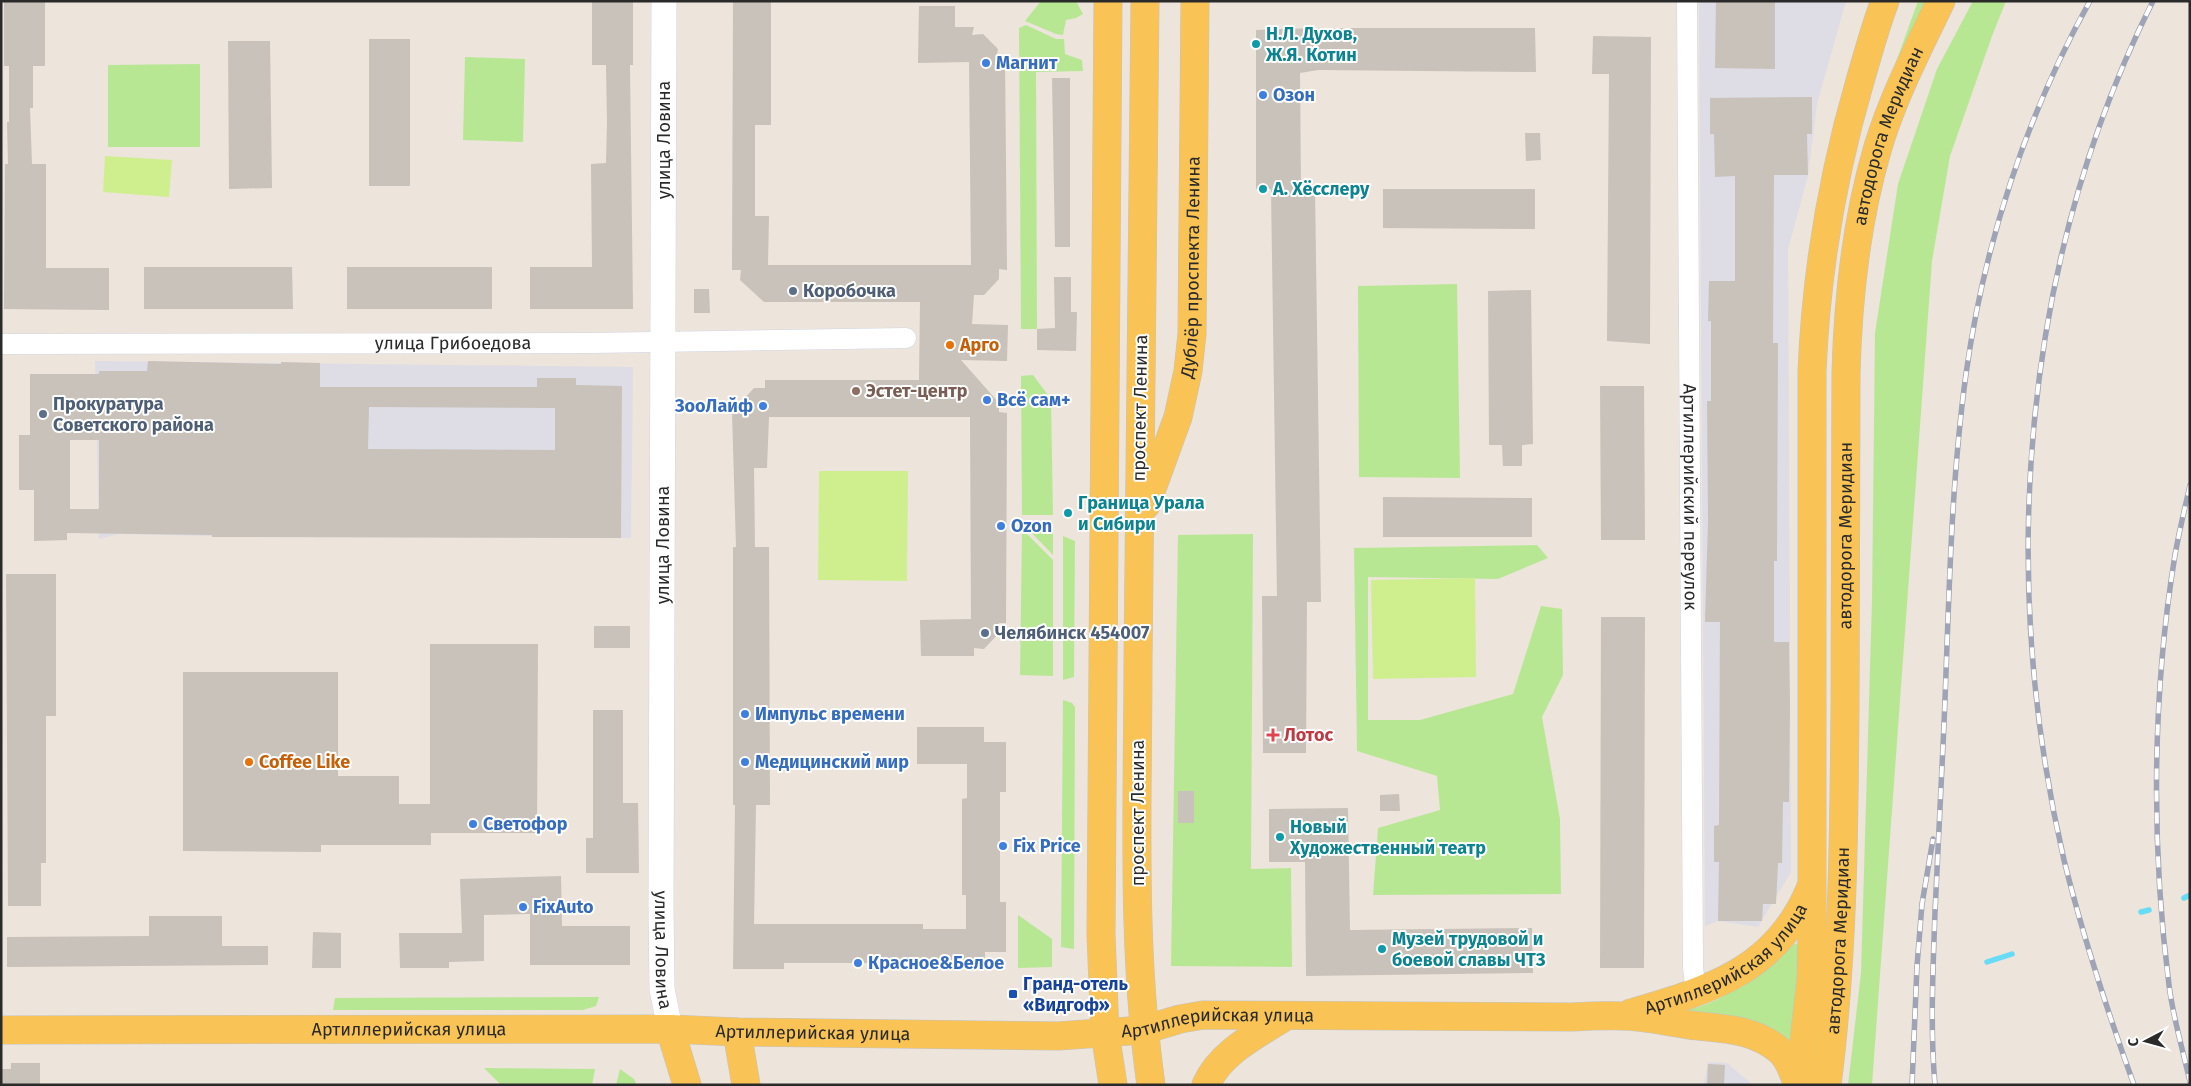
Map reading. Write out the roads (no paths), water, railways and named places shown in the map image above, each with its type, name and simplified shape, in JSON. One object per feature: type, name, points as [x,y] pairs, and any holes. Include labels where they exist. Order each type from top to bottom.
[{"type":"main road","name":"проспект Ленина","points":[[1108,1],[1101,934],[1105,1033],[1113,1085]]},
{"type":"main road","name":"проспект Ленина","points":[[1145,1],[1136,806],[1139,954],[1143,1030],[1151,1085]]},
{"type":"main road","name":"Дублёр проспекта Ленина","points":[[1139,526],[1178,417],[1188,371],[1192,334],[1195,1]]},
{"type":"main road","name":"автодорога Меридиан","points":[[1799,1085],[1811,979],[1812,391],[1815,315],[1824,235],[1843,136],[1885,1]]},
{"type":"main road","name":"автодорога Меридиан","points":[[1827,1085],[1839,981],[1842,910],[1846,372],[1850,294],[1857,234],[1878,146],[1902,81],[1941,1]]},
{"type":"main road","name":"Артиллерийская улица","points":[[1623,1016],[1696,994],[1747,967],[1787,932],[1802,907],[1812,883]]},
{"type":"main road","name":"Артиллерийская улица","points":[[1,1030],[670,1029],[737,1032],[1058,1036],[1143,1030],[1180,1019],[1203,1015],[1623,1016],[1728,1028],[1746,1033],[1780,1051],[1789,1063],[1799,1085]]},
{"type":"main road","points":[[1206,1085],[1213,1072],[1241,1044],[1286,1016]]},
{"type":"main road","name":"улица Ловина","points":[[670,1029],[687,1085]]},
{"type":"main road","points":[[737,1032],[746,1085]]},
{"type":"street","name":"улица Ловина","points":[[664,1],[661,924],[662,989],[670,1029]]},
{"type":"street","name":"Артиллерийский переулок","points":[[1687,1],[1694,967],[1696,994]]},
{"type":"street","name":"улица Грибоедова","points":[[1,344],[663,343],[906,338]]},
{"type":"waterway","points":[[2184,898],[2190,895]]},
{"type":"waterway","points":[[2141,912],[2149,910]]},
{"type":"waterway","points":[[1987,962],[2012,954]]},
{"type":"railway","points":[[1935,1085],[1932,1021],[1933,977],[1950,560],[1960,420],[1966,374],[1984,277],[1996,229],[2011,182],[2027,135],[2046,90],[2090,1]]},
{"type":"railway","points":[[2134,1085],[2114,1029],[2079,917],[2064,860],[2043,752],[2032,643],[2028,532],[2034,422],[2049,313],[2074,206],[2109,102],[2153,1]]},
{"type":"railway","points":[[2190,485],[2177,546],[2167,608],[2158,716],[2157,770],[2157,824],[2163,932],[2171,997],[2190,1082]]},
{"type":"railway","points":[[1912,1085],[1917,966],[1922,904],[1933,839]]},
{"type":"place","name":"Н.Л. Духов, Ж.Я. Котин","points":[[1256,44]]},
{"type":"place","name":"Магнит","points":[[986,63]]},
{"type":"place","name":"Озон","points":[[1263,95]]},
{"type":"place","name":"А. Хёсслеру","points":[[1263,189]]},
{"type":"place","name":"Коробочка","points":[[793,291]]},
{"type":"place","name":"Арго","points":[[950,345]]},
{"type":"place","name":"Эстет-центр","points":[[856,391]]},
{"type":"place","name":"Всё сам+","points":[[987,400]]},
{"type":"place","name":"ЗооЛайф","points":[[763,406]]},
{"type":"place","name":"Прокуратура Советского района","points":[[43,414]]},
{"type":"place","name":"Граница Урала и Сибири","points":[[1068,513]]},
{"type":"place","name":"Ozon","points":[[1001,526]]},
{"type":"place","name":"Челябинск 454007","points":[[985,633]]},
{"type":"place","name":"Импульс времени","points":[[745,714]]},
{"type":"place","name":"Лотос","points":[[1273,735]]},
{"type":"place","name":"Coffee Like","points":[[249,762]]},
{"type":"place","name":"Медицинский мир","points":[[745,762]]},
{"type":"place","name":"Светофор","points":[[473,824]]},
{"type":"place","name":"Новый Художественный театр","points":[[1280,837]]},
{"type":"place","name":"Fix Price","points":[[1003,846]]},
{"type":"place","name":"FixAuto","points":[[523,907]]},
{"type":"place","name":"Музей трудовой и боевой славы ЧТЗ","points":[[1382,949]]},
{"type":"place","name":"Красное&Белое","points":[[858,963]]},
{"type":"place","name":"Гранд-отель «Видгоф»","points":[[1013,994]]}]
